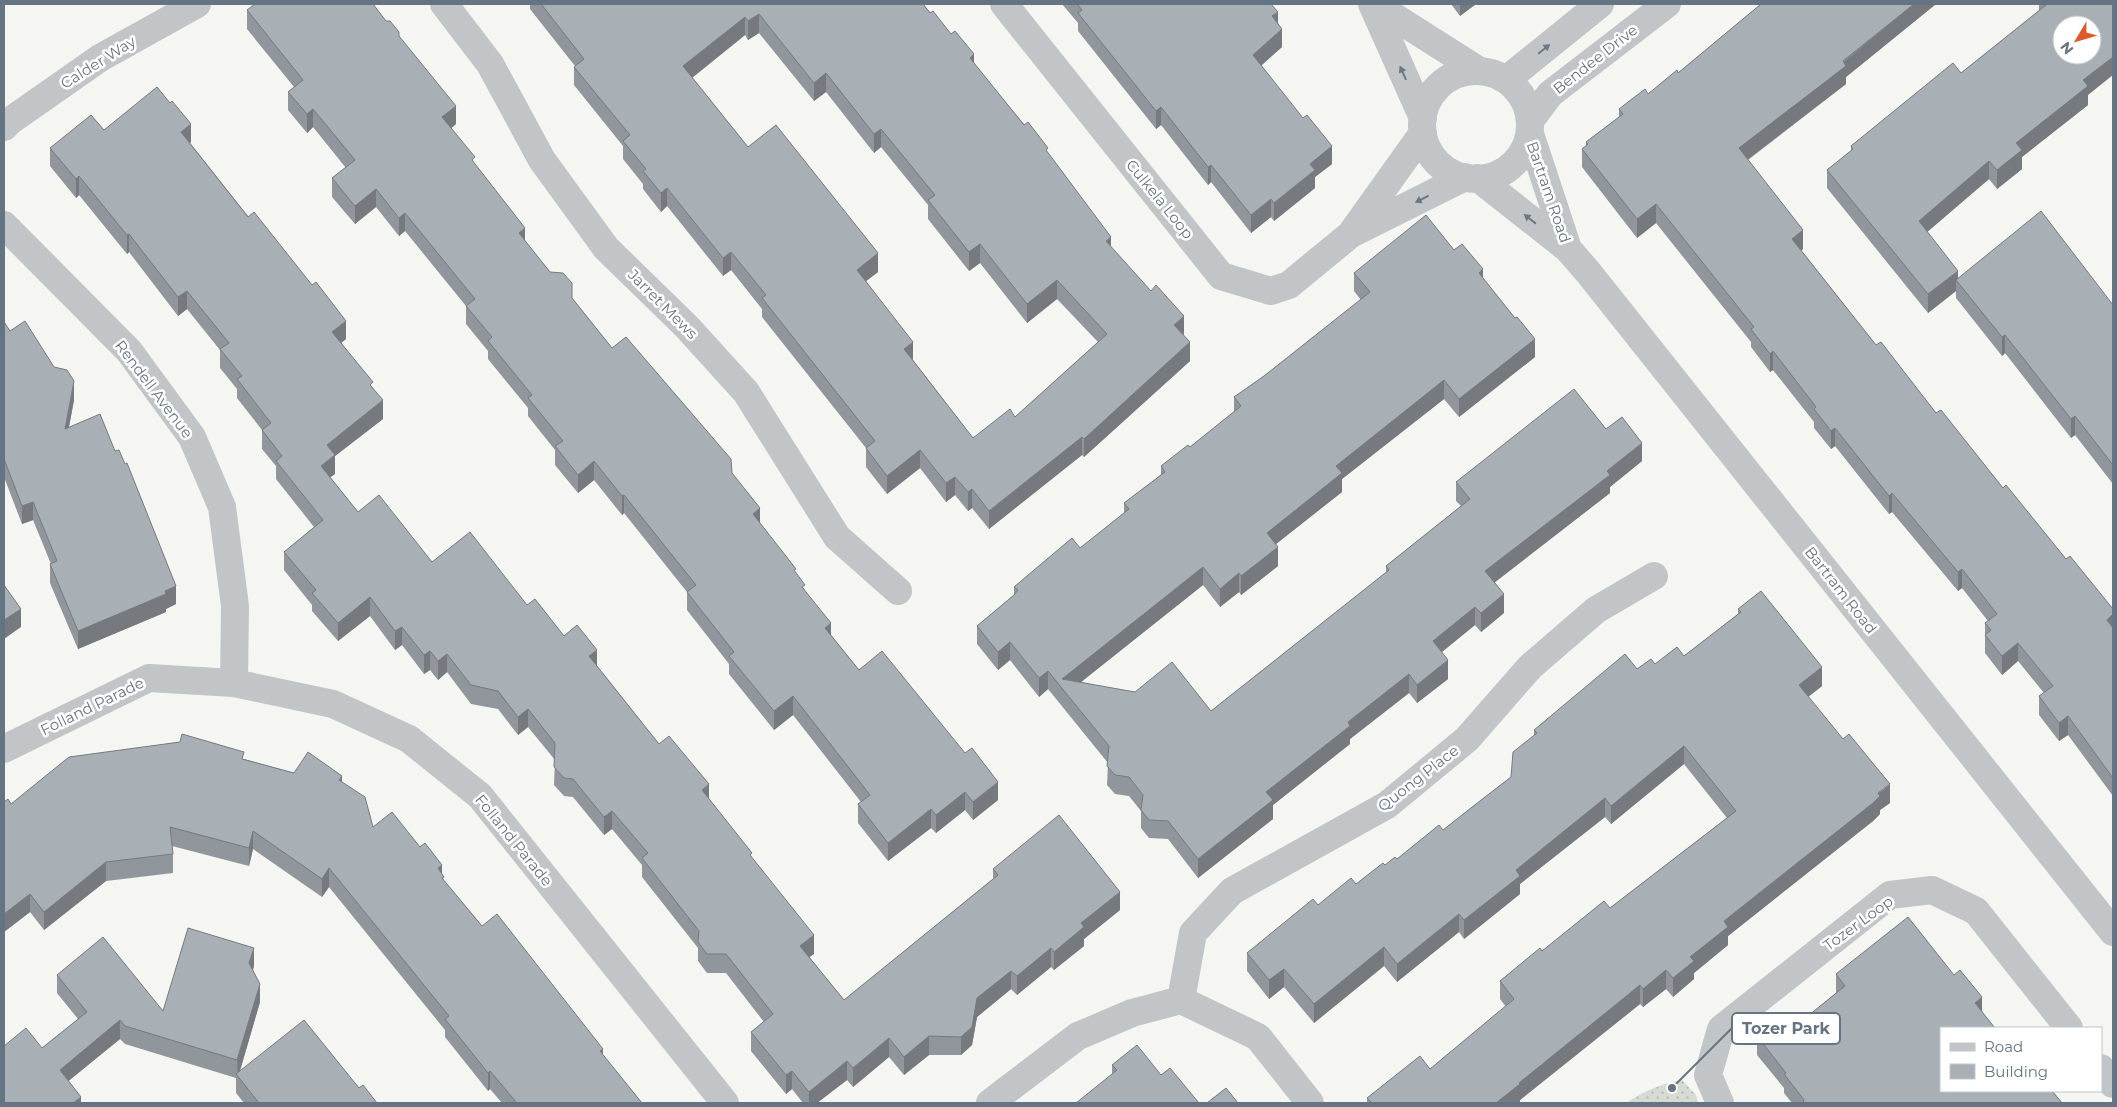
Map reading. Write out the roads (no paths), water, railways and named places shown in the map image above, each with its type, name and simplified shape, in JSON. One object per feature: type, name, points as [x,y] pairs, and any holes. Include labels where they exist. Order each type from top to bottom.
[{"type":"street","name":"Calder Way","points":[[4,127],[10,120],[100,58],[197,4]]},
{"type":"street","name":"Jarret Mews","points":[[444,4],[490,64],[542,160],[606,248],[687,327],[746,392],[837,537],[898,591]]},
{"type":"street","name":"Culkela Loop","points":[[1004,4],[1221,276],[1271,291],[1288,285],[1351,234],[1472,178]]},
{"type":"street","points":[[1373,4],[1478,70],[1492,73],[1506,80],[1519,91],[1527,105],[1530,128],[1523,152],[1512,166],[1496,175],[1472,178],[1442,167],[1427,146],[1423,125],[1373,4]]},
{"type":"street","points":[[1506,80],[1600,4]]},
{"type":"street","name":"Bendee Drive","points":[[1530,128],[1550,94],[1666,4]]},
{"type":"street","points":[[1423,125],[1427,103],[1435,90],[1447,79],[1462,73],[1478,70]]},
{"type":"street","name":"Culkela Loop","points":[[1351,234],[1423,125]]},
{"type":"street","name":"Bartram Road","points":[[1530,128],[1568,249]]},
{"type":"street","name":"Bartram Road","points":[[1472,178],[1568,249],[2113,932]]},
{"type":"street","name":"Rendell Avenue","points":[[4,224],[129,351],[192,437],[222,507],[235,606],[234,683]]},
{"type":"street","name":"Quong Place","points":[[1181,1000],[1193,933],[1232,891],[1387,805],[1467,740],[1530,667],[1581,622],[1596,610],[1654,576]]},
{"type":"street","name":"Folland Parade","points":[[4,749],[149,678],[234,683],[333,704],[409,739],[480,796],[726,1103]]},
{"type":"street","name":"Tozer Loop","points":[[1720,1103],[1708,1074],[1721,1029],[1890,895],[1932,890],[1976,911],[2068,1027]]},
{"type":"street","points":[[990,1103],[1078,1036],[1132,1013],[1181,1000],[1258,1037],[1310,1103]]},
{"type":"street","points":[[2102,1069],[2113,1084]]},
{"type":"place","name":"Tozer Park","points":[[1672,1088]]}]
